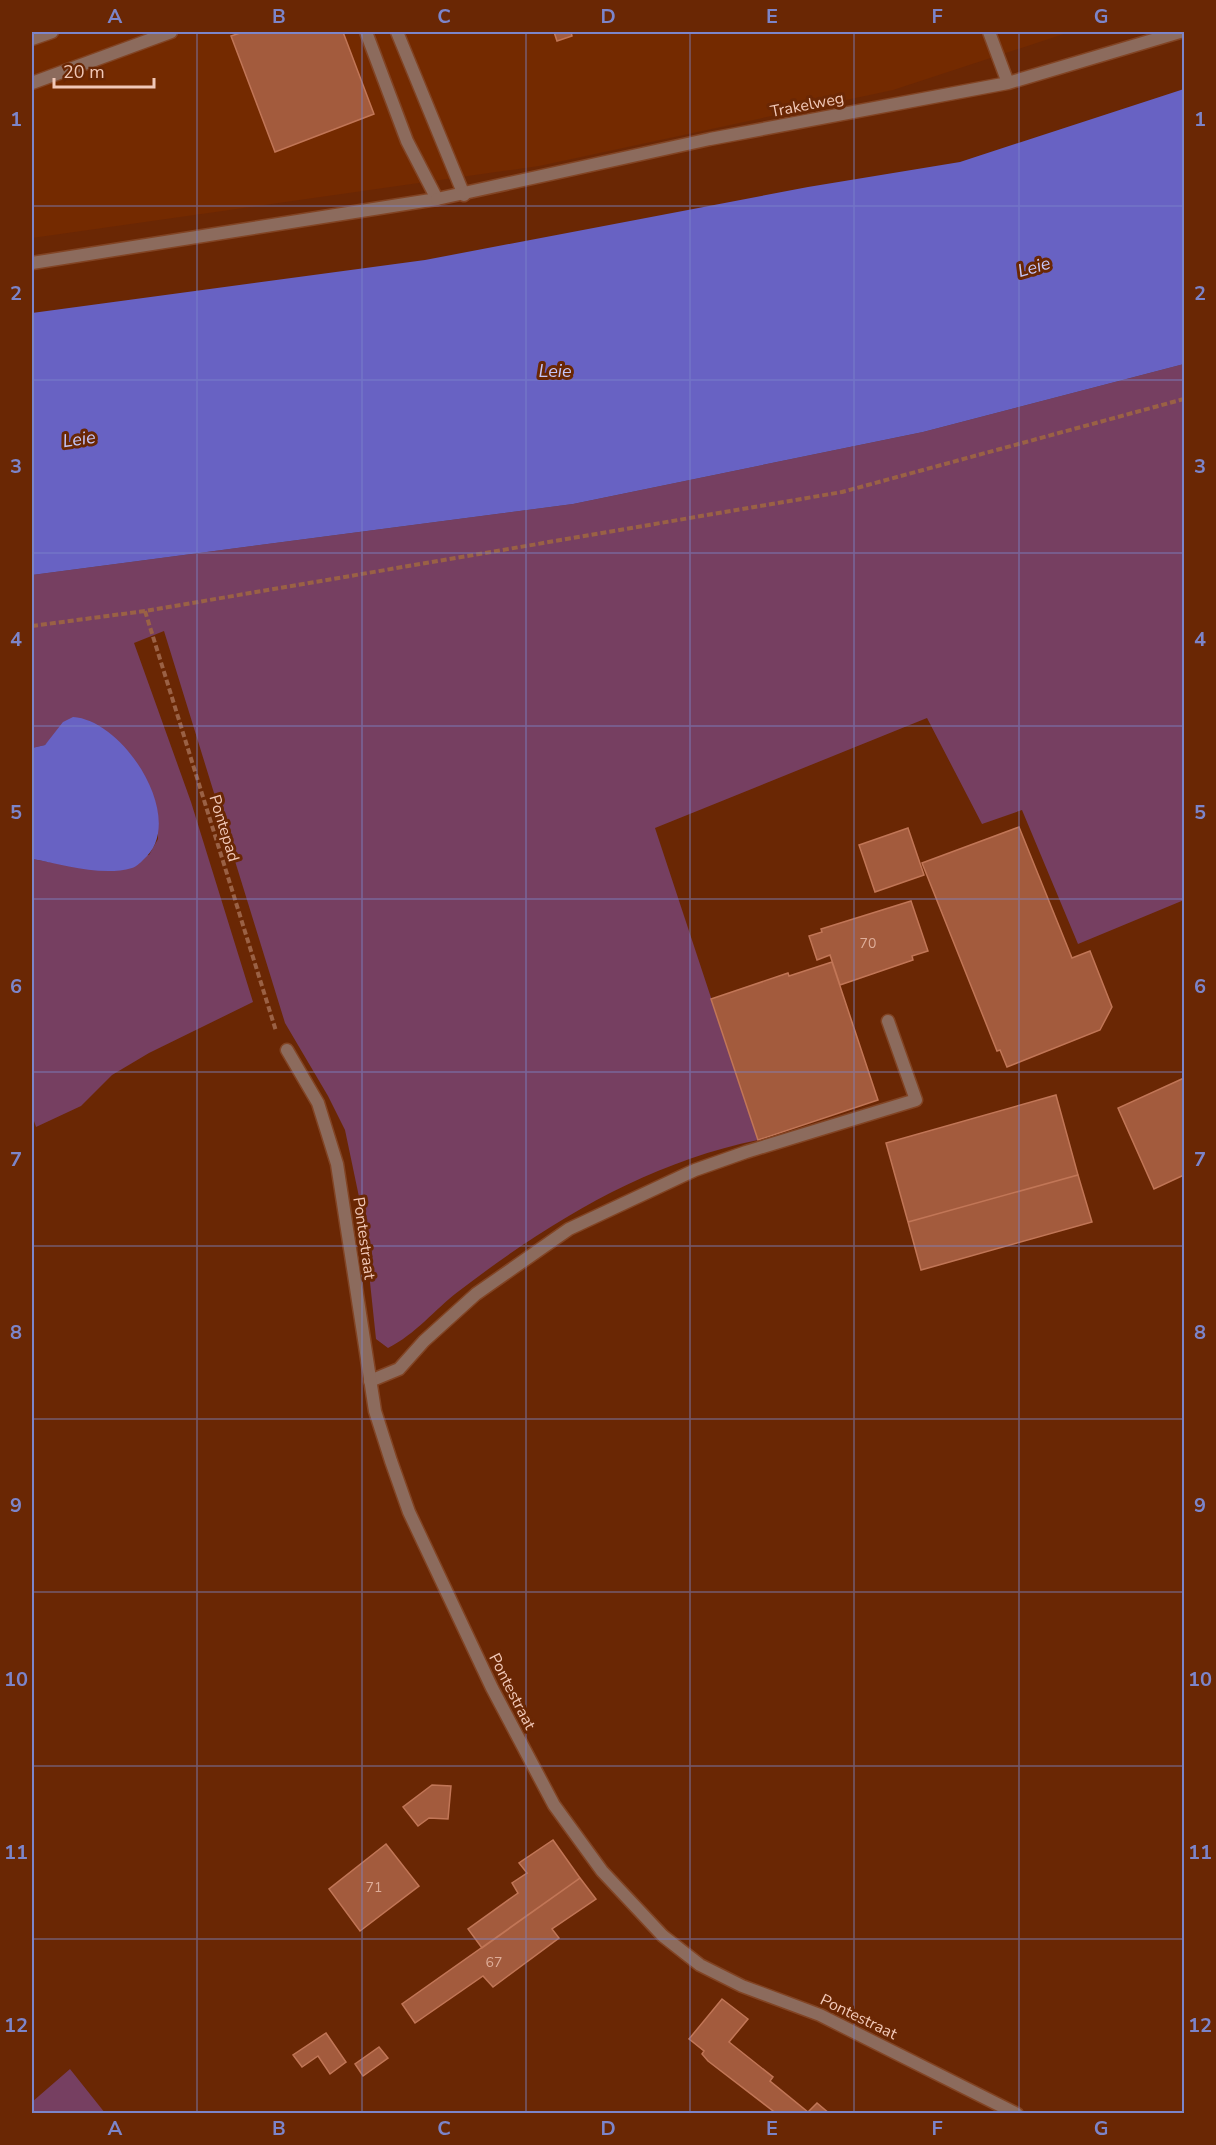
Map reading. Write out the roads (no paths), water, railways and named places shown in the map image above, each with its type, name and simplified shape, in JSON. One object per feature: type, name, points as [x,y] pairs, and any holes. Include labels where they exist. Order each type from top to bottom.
[{"type":"street","points":[[32,39],[52,32]]},
{"type":"street","points":[[32,83],[171,32]]},
{"type":"street","points":[[366,32],[406,141],[437,199]]},
{"type":"street","points":[[397,32],[464,195]]},
{"type":"street","points":[[989,32],[1008,83]]},
{"type":"street","name":"Trakelweg","points":[[32,263],[464,195],[710,140],[1008,83],[1180,32]]},
{"type":"street","points":[[370,1381],[399,1369],[424,1341],[476,1294],[569,1229],[694,1170],[916,1100],[888,1021]]},
{"type":"street","name":"Pontestraat","points":[[287,1050],[318,1103],[337,1164],[375,1411],[409,1512],[488,1678],[554,1805],[602,1871],[663,1936],[700,1965],[742,1986],[820,2015],[1017,2114]]},
{"type":"water","name":"Leie","points":[[1184,89],[1184,364],[923,432],[573,504],[32,575],[32,313],[425,260],[808,187],[960,162]]},
{"type":"water","points":[[73,717],[93,722],[112,735],[145,775],[155,799],[159,822],[155,843],[138,865],[108,871],[32,859],[32,748],[45,745],[63,722]]}]
